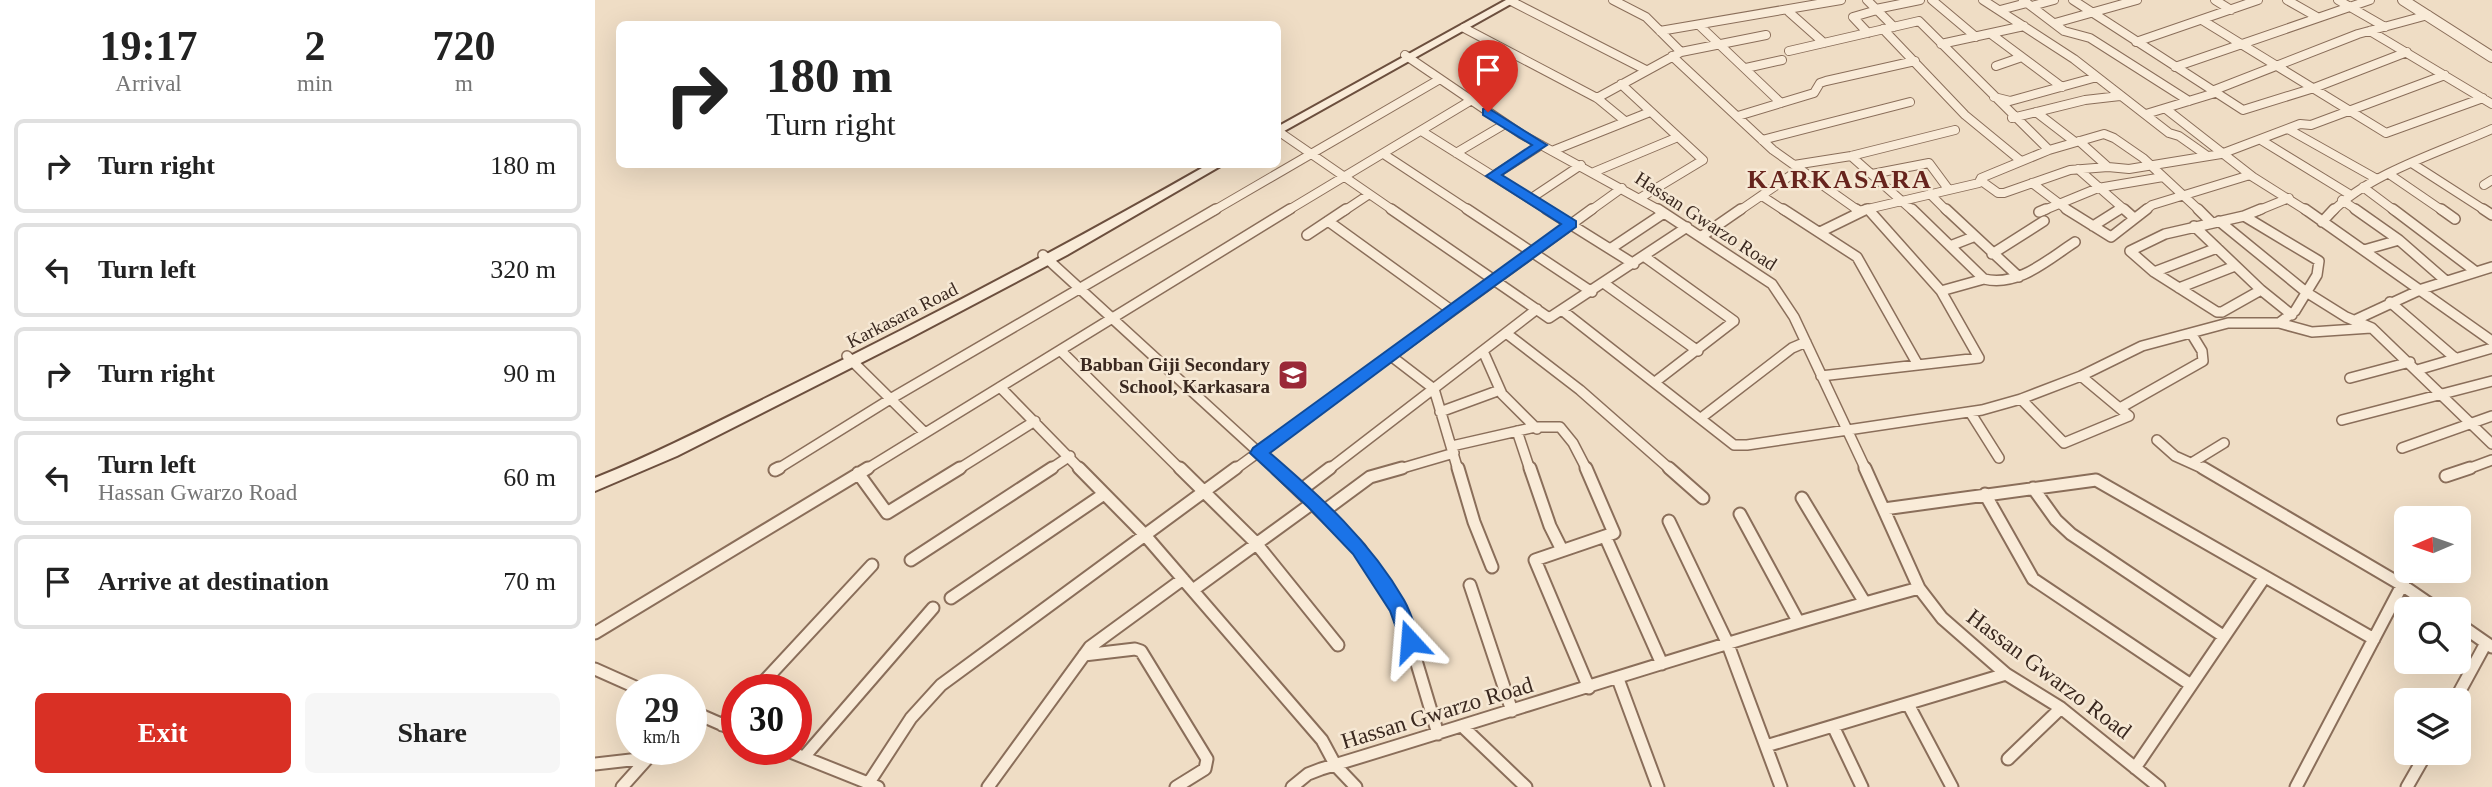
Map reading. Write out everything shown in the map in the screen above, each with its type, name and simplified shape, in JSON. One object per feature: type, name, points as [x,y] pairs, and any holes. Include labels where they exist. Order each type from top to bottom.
[{"type":"main road","points":[[1281,129],[1407,56],[1464,28],[1509,0]]},
{"type":"main road","points":[[1281,123],[1509,0]]},
{"type":"main road","name":"Karkasara Road","points":[[1046,258],[1200,168]]},
{"type":"main road","name":"Karkasara Road","points":[[595,485],[645,465],[1046,258],[1212,168]]},
{"type":"main road","name":"Karkasara Road","points":[[595,476],[644,457],[849,359]]},
{"type":"street","points":[[1509,0],[1646,70]]},
{"type":"street","points":[[1613,0],[1643,15],[1681,52]]},
{"type":"street","points":[[1791,0],[1799,10]]},
{"type":"street","points":[[1660,31],[1754,15],[1789,12],[1841,0]]},
{"type":"street","points":[[1867,0],[1894,27]]},
{"type":"street","points":[[1868,33],[1853,17],[1920,0]]},
{"type":"street","points":[[1932,0],[1976,37]]},
{"type":"street","points":[[1983,0],[2097,77],[2171,134],[2179,136],[2206,155]]},
{"type":"street","points":[[2000,10],[2054,0]]},
{"type":"street","points":[[2073,0],[2243,110],[2314,88],[2407,52]]},
{"type":"street","points":[[2055,23],[2137,0]]},
{"type":"street","points":[[2214,0],[2231,10]]},
{"type":"street","points":[[2136,42],[2258,0]]},
{"type":"street","points":[[2287,0],[2317,16]]},
{"type":"street","points":[[2338,0],[2385,27]]},
{"type":"street","points":[[2175,67],[2370,0]]},
{"type":"street","points":[[2403,0],[2492,57]]},
{"type":"street","points":[[2027,3],[2068,33],[2090,38],[2189,101]]},
{"type":"street","points":[[1789,12],[1825,43]]},
{"type":"street","points":[[2146,114],[2214,92],[2370,31],[2428,15]]},
{"type":"street","points":[[2202,20],[2381,131],[2389,133],[2483,98]]},
{"type":"street","points":[[1789,51],[1919,21],[2013,118],[2049,150]]},
{"type":"street","points":[[1699,25],[1781,103]]},
{"type":"street","points":[[1941,44],[2024,26]]},
{"type":"street","points":[[1464,28],[1597,98],[1625,121]]},
{"type":"street","points":[[1883,29],[1965,115],[2021,161]]},
{"type":"street","points":[[2370,31],[2492,104]]},
{"type":"street","points":[[1991,34],[2061,87]]},
{"type":"street","points":[[1597,98],[1681,52],[1766,35]]},
{"type":"street","name":"Hassan Gwarzo Road","points":[[1407,56],[1505,124],[1640,198],[1772,284],[1781,294],[1848,428],[1919,588],[1942,618],[2006,674],[2061,708],[2136,768],[2152,785]]},
{"type":"street","points":[[1672,56],[1762,140],[1797,167],[1864,210],[1941,291],[1979,358],[1821,376]]},
{"type":"street","points":[[1996,66],[2022,57]]},
{"type":"street","points":[[1746,68],[1782,60]]},
{"type":"street","points":[[1738,116],[1814,93],[1817,87],[1826,81],[1915,61]]},
{"type":"street","points":[[1976,183],[2001,194],[2078,169],[2129,169],[2221,154],[2300,124],[2311,125],[2445,75]]},
{"type":"street","points":[[1993,97],[2010,102],[2097,77]]},
{"type":"street","points":[[775,470],[892,398],[1440,79]]},
{"type":"street","points":[[1621,84],[1703,161],[1640,198]]},
{"type":"street","points":[[2013,118],[2085,100],[2120,96]]},
{"type":"street","points":[[595,633],[1345,176],[1423,132],[1470,100]]},
{"type":"street","points":[[1762,140],[1910,102]]},
{"type":"street","points":[[2166,109],[2250,175],[2289,198],[2492,341]]},
{"type":"street","points":[[1552,151],[1650,112]]},
{"type":"street","points":[[2036,112],[2108,167]]},
{"type":"street","points":[[1456,153],[1505,124]]},
{"type":"street","points":[[2288,129],[2377,180]]},
{"type":"street","points":[[2322,222],[2346,197],[2363,187],[2492,129]]},
{"type":"street","points":[[1702,236],[1762,196],[1797,167],[1955,130]]},
{"type":"street","points":[[1423,132],[1634,264]]},
{"type":"street","points":[[1281,133],[1549,318],[1605,284],[1687,227]]},
{"type":"street","points":[[1820,232],[1864,210],[1976,183],[2049,150],[2110,135],[2306,292],[2346,317],[2372,328],[2492,444]]},
{"type":"street","points":[[1594,172],[1678,137]]},
{"type":"street","points":[[2261,140],[2346,197],[2446,281]]},
{"type":"street","points":[[1493,176],[1541,145]]},
{"type":"street","points":[[1385,155],[1534,251],[1592,292]]},
{"type":"street","points":[[1851,156],[1902,200],[1984,279]]},
{"type":"street","points":[[1872,174],[1929,163],[1949,190]]},
{"type":"street","points":[[2413,164],[2492,215]]},
{"type":"street","points":[[1530,199],[1581,165]]},
{"type":"street","points":[[2078,169],[2134,218]]},
{"type":"street","points":[[2389,174],[2455,219]]},
{"type":"street","points":[[2032,183],[2056,203],[2111,237],[2152,205],[2250,175]]},
{"type":"street","points":[[2039,212],[2098,188],[2163,177]]},
{"type":"street","points":[[2363,187],[2475,271]]},
{"type":"street","points":[[812,760],[873,785],[896,735],[945,680],[1622,188]]},
{"type":"street","points":[[1930,194],[1973,237],[2019,277]]},
{"type":"street","points":[[1307,235],[1368,195]]},
{"type":"street","points":[[1762,196],[1857,257],[1918,365]]},
{"type":"street","points":[[2261,290],[2220,313],[2154,272],[2130,251],[2165,233],[2244,216],[2289,198]]},
{"type":"street","points":[[2093,226],[2122,208]]},
{"type":"street","points":[[1610,249],[1664,213]]},
{"type":"street","points":[[2244,216],[2319,261],[2317,275],[2292,315],[2279,323]]},
{"type":"street","points":[[1328,221],[1451,310]]},
{"type":"street","points":[[1992,254],[2043,221]]},
{"type":"street","points":[[2194,226],[2261,290],[2292,315]]},
{"type":"street","points":[[1950,246],[1973,237]]},
{"type":"street","points":[[2364,250],[2399,240]]},
{"type":"street","points":[[1941,291],[1984,279],[2000,282],[2019,277],[2075,242]]},
{"type":"street","points":[[2154,272],[2217,248]]},
{"type":"street","points":[[1645,257],[1733,319],[1734,323],[1655,382]]},
{"type":"street","points":[[1046,258],[1324,511],[1360,549],[1398,607],[1438,734]]},
{"type":"street","points":[[2179,288],[2235,266]]},
{"type":"street","points":[[2355,320],[2421,289],[2491,268]]},
{"type":"street","points":[[1605,284],[1698,351]]},
{"type":"street","points":[[2389,302],[2455,358]]},
{"type":"street","points":[[1301,490],[1537,310]]},
{"type":"street","points":[[1563,311],[1734,445],[1740,446],[1970,412],[2021,399],[2081,376],[2127,352],[2223,324],[2279,323],[2294,329],[2340,334],[2372,328]]},
{"type":"street","points":[[1506,333],[1580,390],[1703,498]]},
{"type":"street","points":[[2120,408],[2203,361],[2202,351],[2191,333]]},
{"type":"street","points":[[1701,418],[1792,348],[1806,342]]},
{"type":"street","points":[[2350,378],[2455,358],[2492,348]]},
{"type":"street","points":[[1061,351],[1255,542],[1338,645]]},
{"type":"street","points":[[1483,351],[1500,390],[1537,429]]},
{"type":"street","points":[[1391,356],[1434,389],[1474,522],[1492,567]]},
{"type":"street","points":[[849,359],[924,432]]},
{"type":"street","points":[[2021,399],[2064,443],[2129,416],[2081,376]]},
{"type":"street","points":[[2342,420],[2492,381]]},
{"type":"street","points":[[1000,387],[1145,534],[1322,740],[1336,766],[1356,787]]},
{"type":"street","points":[[1440,412],[1500,390]]},
{"type":"street","points":[[1970,412],[1999,458]]},
{"type":"street","points":[[2402,448],[2492,416]]},
{"type":"street","points":[[857,473],[887,513],[1035,421]]},
{"type":"street","points":[[1324,511],[1370,477],[1453,449],[1517,431],[1559,427],[1568,433],[1614,530],[1613,534],[1535,559],[1589,688]]},
{"type":"street","points":[[1517,431],[1550,526],[1562,550]]},
{"type":"street","points":[[2157,440],[2175,456],[2193,462],[2420,597]]},
{"type":"street","points":[[2193,462],[2224,443]]},
{"type":"street","points":[[911,560],[1070,456]]},
{"type":"street","points":[[2446,475],[2492,460]]},
{"type":"street","points":[[1884,509],[2096,480],[2374,639]]},
{"type":"street","points":[[2033,488],[2056,520],[2071,534],[2223,636]]},
{"type":"street","points":[[951,598],[1104,494]]},
{"type":"street","points":[[1985,494],[2021,562],[2042,587],[2191,685]]},
{"type":"street","points":[[1802,498],[1865,603]]},
{"type":"street","points":[[1193,590],[1255,542],[1314,502]]},
{"type":"street","points":[[1740,514],[1798,621]]},
{"type":"street","points":[[1669,521],[1727,642],[1781,787]]},
{"type":"street","points":[[1605,536],[1662,664]]},
{"type":"street","points":[[771,674],[871,565]]},
{"type":"street","points":[[2136,768],[2264,578]]},
{"type":"street","points":[[988,787],[1090,647],[1183,579]]},
{"type":"street","points":[[1470,585],[1512,711]]},
{"type":"street","points":[[2296,787],[2402,585]]},
{"type":"street","name":"Hassan Gwarzo Road","points":[[1292,787],[1308,774],[1618,679],[1727,642],[1919,588]]},
{"type":"street","points":[[812,748],[933,608]]},
{"type":"street","points":[[2462,688],[2489,645],[2471,632]]},
{"type":"street","points":[[1084,655],[1135,649],[1142,651],[1207,759],[1205,769],[1176,787]]},
{"type":"street","points":[[597,673],[616,680]]},
{"type":"street","points":[[1766,746],[2006,674]]},
{"type":"street","points":[[1618,679],[1658,787]]},
{"type":"street","points":[[1908,704],[1952,787]]},
{"type":"street","points":[[2008,759],[2061,708]]},
{"type":"street","points":[[1462,726],[1526,787]]},
{"type":"street","points":[[1833,726],[1863,787]]},
{"type":"street","points":[[595,764],[616,760]]},
{"type":"street","points":[[622,787],[642,765]]},
{"type":"street","points":[[2412,784],[2421,765]]},
{"type":"place","name":"Babban Giji Secondary School, Karkasara","points":[[1293,375]]},
{"type":"district","name":"KARKASARA","points":[[1840,179]]},
{"type":"route","points":[[1410,641],[1398,607],[1360,549],[1314,502],[1258,453],[1571,224],[1493,176],[1541,145],[1488,112]]}]
